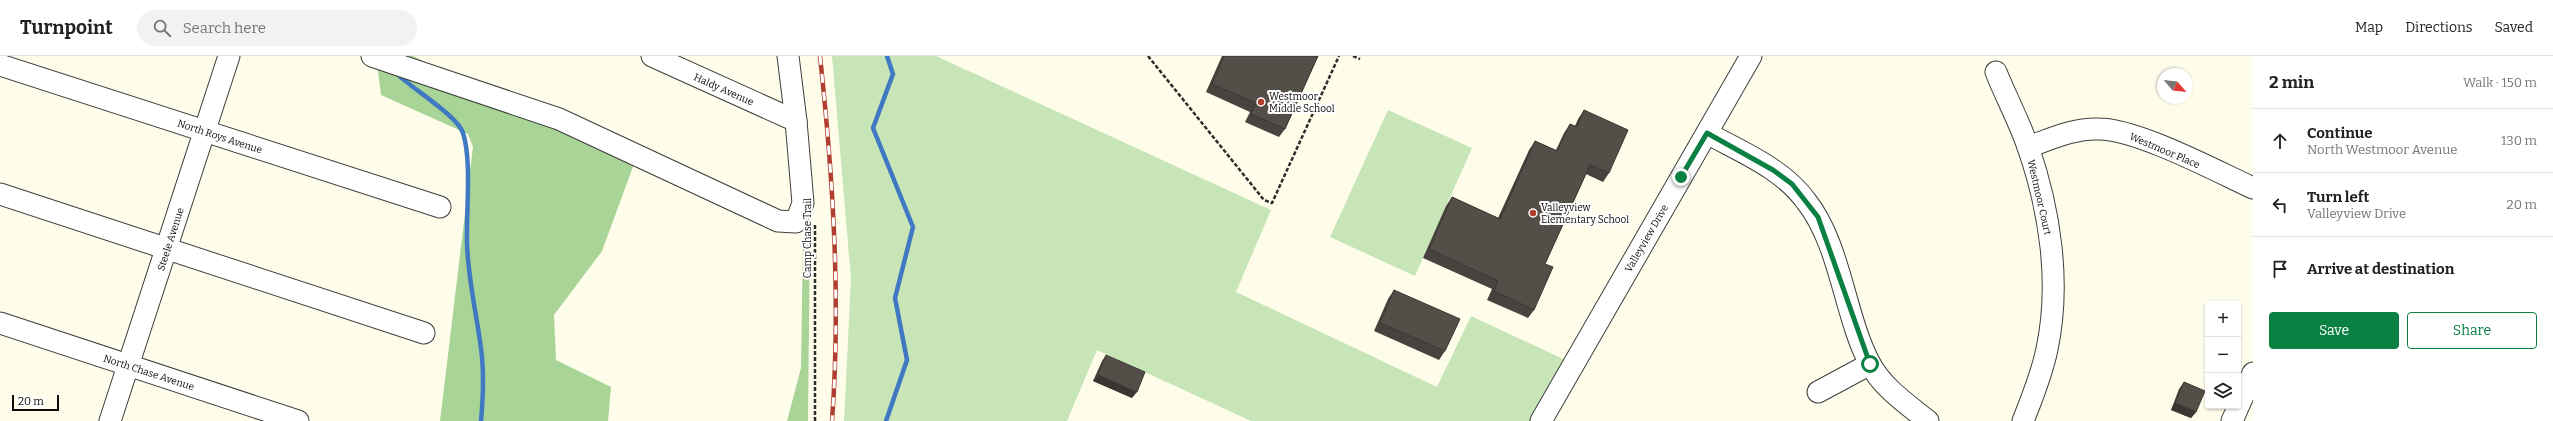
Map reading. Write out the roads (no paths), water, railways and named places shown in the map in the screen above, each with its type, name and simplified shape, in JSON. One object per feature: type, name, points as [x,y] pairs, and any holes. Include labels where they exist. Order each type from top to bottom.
[{"type":"street","name":"Steele Avenue","points":[[110,421],[230,56]]},
{"type":"street","name":"Haldy Avenue","points":[[652,56],[796,121]]},
{"type":"street","points":[[385,60],[560,119],[778,221],[796,222],[803,203],[796,121],[788,56]]},
{"type":"street","name":"Valleyview Drive","points":[[1541,421],[1751,56]]},
{"type":"street","name":"North Roys Avenue","points":[[0,65],[440,207]]},
{"type":"street","name":"Westmoor Court","points":[[1996,72],[2028,147],[2049,229],[2053,271],[2047,349],[2036,388],[2023,421]]},
{"type":"street","name":"Westmoor Place","points":[[2028,147],[2078,131],[2100,129],[2144,140],[2253,188]]},
{"type":"street","points":[[1707,133],[1773,170],[1792,184],[1818,217],[1870,364],[1888,389],[1928,421]]},
{"type":"street","points":[[0,194],[166,250],[424,333]]},
{"type":"street","name":"North Chase Avenue","points":[[0,323],[298,421]]},
{"type":"street","points":[[1818,392],[1870,364]]},
{"type":"street","points":[[2232,421],[2253,373]]},
{"type":"waterway","points":[[886,421],[907,360],[895,298],[913,227],[873,128],[893,74],[887,56]]},
{"type":"waterway","points":[[396,73],[444,110],[453,119],[463,133],[466,144],[468,172],[468,258],[483,365],[481,421]]},
{"type":"railway","points":[[820,56],[829,147],[836,284],[835,375],[832,421]]},
{"type":"place","name":"Westmoor Middle School","points":[[1261,102]]},
{"type":"place","name":"Valleyview Elementary School","points":[[1533,213]]}]
